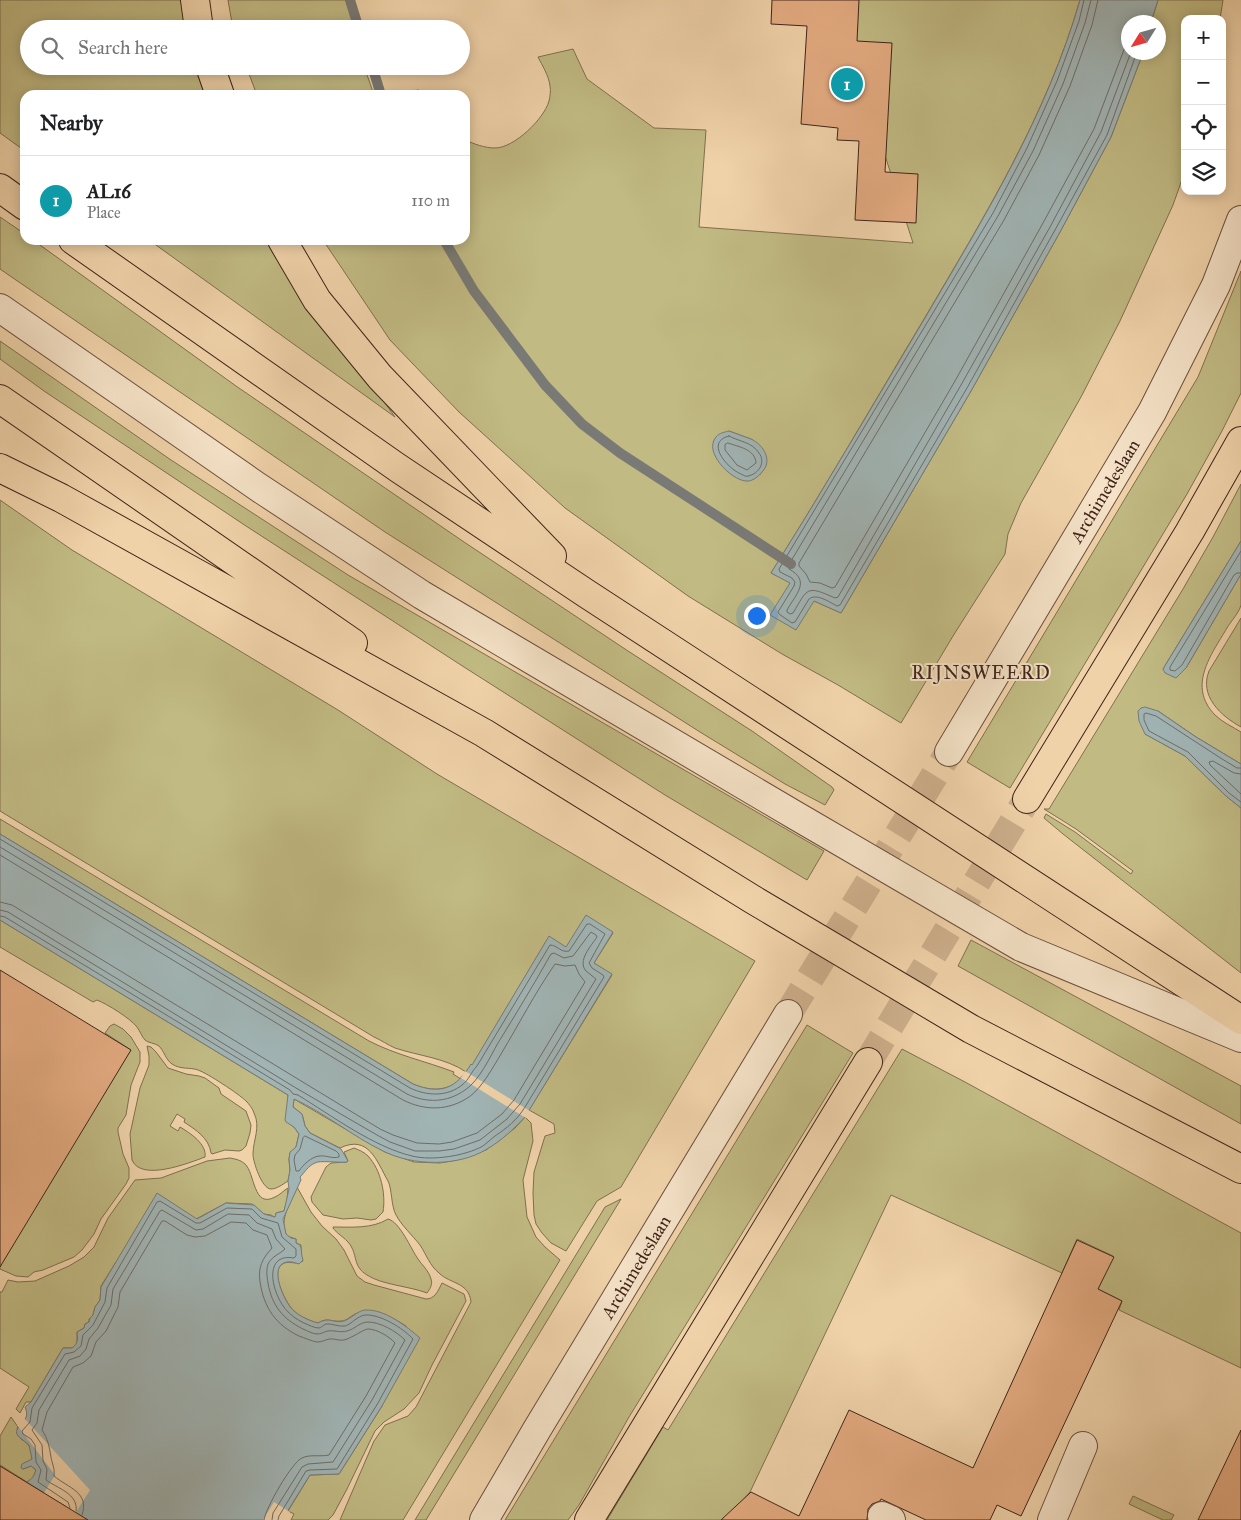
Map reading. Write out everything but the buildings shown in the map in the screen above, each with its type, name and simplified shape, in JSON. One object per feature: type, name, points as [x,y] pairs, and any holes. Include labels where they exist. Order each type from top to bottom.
[{"type":"main road","points":[[195,0],[198,20]]},
{"type":"main road","points":[[213,75],[218,90]]},
{"type":"main road","points":[[0,188],[20,202]]},
{"type":"main road","points":[[80,245],[390,462],[587,594],[1241,1020]]},
{"type":"main road","points":[[285,245],[317,300],[380,378],[587,594]]},
{"type":"main road","points":[[0,399],[484,733]]},
{"type":"main road","points":[[1027,799],[1190,531],[1241,441]]},
{"type":"main road","points":[[0,458],[61,498]]},
{"type":"main road","points":[[0,468],[61,498],[484,733],[752,899],[962,1024],[1241,1169]]},
{"type":"main road","points":[[589,1520],[868,1062]]},
{"type":"lane","name":"Archimedeslaan","points":[[949,752],[1152,412],[1216,285],[1241,220]]},
{"type":"lane","points":[[0,308],[258,487],[422,595],[792,814],[1021,947],[1241,1038]]},
{"type":"lane","name":"Archimedeslaan","points":[[484,1520],[536,1430],[788,1014]]},
{"type":"lane","points":[[1052,1520],[1083,1446]]},
{"type":"shaded area","points":[[0,0],[186,0],[188,20],[20,20],[20,75],[202,75],[208,90],[20,90],[20,147],[0,133]]},
{"type":"shaded area","points":[[228,0],[348,0],[352,20],[231,20]]},
{"type":"shaded area","points":[[853,0],[1080,0],[1050,84],[1032,125],[991,204],[947,281],[771,573],[790,582],[814,601],[841,613],[971,391],[1060,232],[1111,137],[1140,60],[1166,60],[1166,15],[1153,15],[1158,0],[1223,0],[1221,15],[1181,15],[1181,182],[1173,205],[1120,321],[1081,397],[1021,503],[1008,534],[1005,554],[901,723],[782,654],[688,596],[565,508],[459,412],[390,340],[326,245],[470,245],[470,142],[480,146],[503,147],[519,138],[535,124],[546,108],[550,96],[548,78],[538,57],[573,49],[587,79],[654,128],[706,130],[699,227],[913,243],[850,46]],"holes":[[[729,431],[753,440],[760,475]]]},
{"type":"shaded area","points":[[249,75],[367,75],[372,90],[255,90]]},
{"type":"shaded area","points":[[0,217],[20,231],[20,245],[40,245],[236,386],[464,542],[752,731],[832,787],[834,790],[825,805],[785,784],[700,732],[385,532],[0,269]]},
{"type":"shaded area","points":[[156,245],[273,245],[395,417]]},
{"type":"shaded area","points":[[1241,271],[1241,393],[1187,494],[1010,788],[967,762],[1198,377]]},
{"type":"shaded area","points":[[0,341],[171,460],[348,575],[824,851],[807,880],[665,795],[246,526],[44,391],[0,359]]},
{"type":"shaded area","points":[[1241,484],[1241,541],[1163,669],[1186,668],[1241,574],[1240,608],[1209,660],[1202,682],[1207,704],[1215,715],[1241,732],[1241,764],[1158,711],[1145,734],[1185,756],[1241,808],[1241,973],[1063,834],[1044,818],[1046,814],[1075,832],[1131,874],[1133,871],[1076,829],[1044,809],[1049,809],[1183,589]]},
{"type":"shaded area","points":[[0,500],[72,550],[338,710],[437,774],[755,961],[621,1187],[597,1201],[566,1251],[551,1243],[536,1224],[533,1193],[534,1172],[545,1136],[555,1133],[554,1124],[529,1110],[612,975],[594,963],[613,933],[566,948],[549,937],[472,1066],[466,1072],[450,1063],[395,1048],[374,1037],[0,811]]},
{"type":"shaded area","points":[[1241,618],[1241,727],[1219,711],[1209,697],[1207,680],[1209,671]]},
{"type":"shaded area","points":[[0,819],[369,1041],[400,1054],[454,1072],[453,1074],[461,1079],[450,1086],[438,1089],[425,1088],[413,1084],[0,834]]},
{"type":"shaded area","points":[[0,920],[288,1095],[290,1124],[299,1134],[296,1147],[290,1153],[288,1181],[271,1189],[264,1185],[261,1180],[256,1169],[253,1154],[257,1123],[252,1108],[246,1101],[202,1072],[172,1064],[159,1046],[145,1040],[134,1023],[118,1012],[97,1000],[93,1002],[0,947]]},
{"type":"shaded area","points":[[971,940],[1241,1086],[1241,1124],[958,966]]},
{"type":"shaded area","points":[[114,1024],[131,1037],[140,1052],[140,1062],[131,1085],[126,1115],[118,1128],[123,1154],[129,1168],[129,1178],[101,1219],[94,1234],[74,1257],[34,1272],[28,1277],[16,1276],[0,1269],[0,1251],[131,1050],[105,1033]]},
{"type":"shaded area","points":[[807,1025],[853,1053],[629,1417],[579,1505],[568,1520],[505,1520]]},
{"type":"shaded area","points":[[147,1046],[156,1052],[168,1068],[205,1078],[219,1088],[221,1094],[246,1111],[251,1125],[246,1146],[242,1150],[225,1150],[212,1154],[205,1139],[184,1122],[185,1119],[177,1114],[170,1126],[178,1131],[180,1127],[197,1139],[205,1152],[205,1157],[166,1169],[145,1170],[137,1166],[132,1160],[130,1134],[140,1088],[149,1065]]},
{"type":"shaded area","points":[[902,1049],[1241,1233],[1241,1368],[1119,1310],[1122,1301],[1098,1289],[1113,1256],[1077,1239],[1062,1273],[891,1195],[750,1492],[729,1520],[607,1520],[663,1427],[668,1430]]},
{"type":"shaded area","points":[[294,1099],[385,1152],[414,1162],[440,1163],[457,1160],[486,1150],[515,1128],[525,1117],[531,1123],[533,1141],[523,1180],[527,1217],[536,1237],[560,1260],[403,1520],[340,1520],[374,1441],[385,1425],[408,1416],[416,1407],[471,1302],[470,1295],[463,1287],[443,1277],[436,1270],[420,1245],[398,1219],[394,1211],[389,1184],[371,1152],[365,1147],[358,1145],[340,1148],[310,1133],[305,1126],[302,1114],[293,1107]]},
{"type":"shaded area","points":[[354,1148],[368,1156],[376,1168],[382,1183],[383,1212],[376,1219],[343,1219],[323,1215],[312,1202],[311,1197],[326,1167],[331,1163],[347,1162],[344,1152]]},
{"type":"shaded area","points":[[230,1158],[245,1164],[258,1194],[262,1198],[275,1197],[288,1188],[284,1211],[276,1213],[274,1217],[264,1214],[252,1204],[226,1203],[116,1262],[101,1286],[100,1300],[95,1307],[93,1315],[84,1328],[77,1332],[77,1344],[72,1348],[63,1348],[31,1402],[26,1402],[20,1413],[16,1409],[29,1387],[0,1368],[0,1292],[2,1292],[8,1280],[18,1282],[35,1281],[84,1257],[94,1247],[108,1218],[135,1180],[161,1178],[207,1161]]},
{"type":"shaded area","points":[[297,1187],[311,1212],[336,1239],[344,1250],[357,1276],[365,1282],[426,1299],[429,1299],[438,1292],[442,1283],[464,1294],[466,1301],[419,1393],[404,1409],[384,1422],[375,1431],[347,1489],[333,1515],[328,1520],[291,1520],[294,1514],[288,1511],[310,1475],[339,1474],[382,1406],[406,1326],[395,1319],[371,1313],[358,1313],[343,1321],[327,1320],[318,1323],[302,1317],[291,1307],[281,1289],[278,1269],[284,1263],[303,1261],[301,1245],[296,1243],[296,1239],[287,1236],[284,1224],[286,1212]]},
{"type":"shaded area","points":[[621,1199],[426,1520],[415,1520],[605,1207]]},
{"type":"shaded area","points":[[388,1219],[401,1230],[418,1259],[429,1273],[432,1283],[427,1293],[380,1281],[367,1275],[358,1266],[350,1245],[333,1228],[368,1226]]},
{"type":"shaded area","points":[[11,1417],[18,1427],[21,1439],[28,1445],[31,1452],[32,1459],[23,1469],[31,1466],[36,1470],[33,1478],[27,1482],[0,1465],[0,1436]]},
{"type":"shaded area","points":[[1133,1496],[1174,1515],[1171,1520],[1163,1520],[1129,1504]]},
{"type":"water","points":[[1080,0],[1158,0],[1153,15],[1121,15],[1121,60],[1140,60],[1111,137],[971,391],[841,613],[814,601],[796,630],[770,615],[790,583],[771,573],[868,414],[992,203],[1032,124],[1066,42]]},
{"type":"water","points":[[729,431],[756,442],[766,454],[767,463],[765,468],[753,480],[746,481],[733,476],[726,471],[716,457],[713,443],[716,437]]},
{"type":"water","points":[[1241,541],[1241,574],[1186,668],[1176,678],[1165,673],[1163,669]]},
{"type":"water","points":[[1145,707],[1158,711],[1241,764],[1241,808],[1185,756],[1145,734],[1139,721],[1138,711]]},
{"type":"water","points":[[0,834],[413,1084],[431,1089],[447,1088],[459,1079],[472,1065],[549,936],[566,947],[586,915],[613,932],[594,963],[612,974],[525,1117],[487,1149],[463,1159],[449,1161],[421,1162],[408,1160],[383,1151],[294,1099],[293,1107],[302,1114],[305,1126],[310,1133],[341,1149],[348,1161],[317,1162],[310,1166],[300,1177],[301,1180],[283,1219],[286,1234],[296,1239],[296,1243],[300,1245],[303,1260],[299,1264],[287,1262],[281,1265],[278,1270],[278,1277],[282,1293],[293,1310],[308,1320],[318,1323],[326,1320],[344,1321],[359,1312],[373,1310],[388,1315],[420,1338],[382,1406],[339,1474],[310,1475],[282,1520],[57,1520],[66,1506],[27,1482],[33,1477],[36,1470],[31,1466],[21,1468],[22,1464],[32,1459],[29,1445],[17,1433],[26,1417],[25,1407],[31,1402],[63,1348],[72,1348],[75,1345],[77,1332],[89,1322],[100,1300],[101,1287],[157,1193],[197,1219],[226,1203],[254,1205],[264,1214],[275,1217],[276,1213],[284,1211],[289,1189],[290,1152],[296,1147],[299,1134],[285,1120],[288,1095],[0,920]]},
{"type":"pier","points":[[465,1071],[530,1111],[526,1118],[461,1078]]},
{"type":"pier","points":[[24,1418],[90,1490],[71,1520],[57,1520],[66,1506],[44,1493],[55,1475],[17,1425]]},
{"type":"pier","points":[[274,1502],[290,1512],[285,1520],[263,1520]]},
{"type":"waterway","points":[[350,0],[356,20]]},
{"type":"waterway","points":[[375,75],[379,90]]},
{"type":"waterway","points":[[447,245],[474,291],[545,385],[582,424],[620,453],[791,564]]},
{"type":"tunnel","points":[[788,1014],[949,752]]},
{"type":"tunnel","points":[[868,1062],[1027,799]]},
{"type":"place","name":"AL16","points":[[847,84]]},
{"type":"district","name":"RIJNSWEERD","points":[[981,672]]}]
